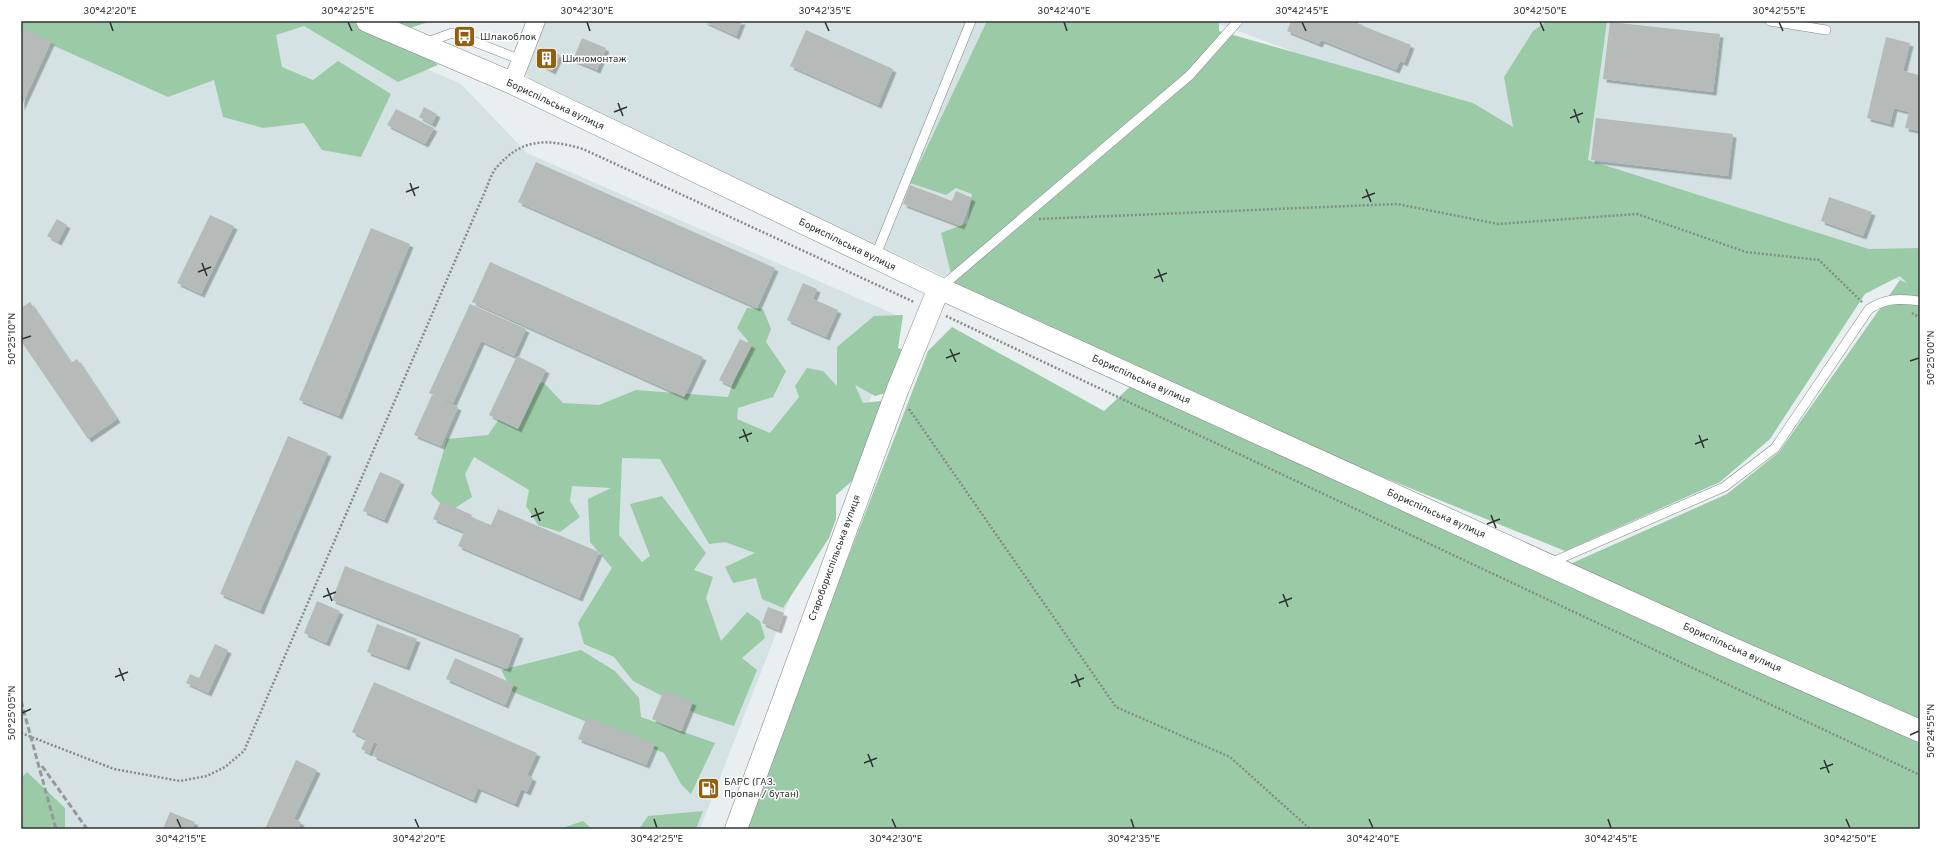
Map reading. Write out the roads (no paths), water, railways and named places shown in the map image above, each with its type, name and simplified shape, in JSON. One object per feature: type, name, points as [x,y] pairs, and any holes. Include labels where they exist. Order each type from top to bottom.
[{"type":"main road","name":"Бориспільська вулиця","points":[[367,21],[419,45],[512,83],[939,288],[1547,564],[1920,731]]},
{"type":"main road","name":"Старобориспільська вулиця","points":[[736,829],[897,391],[939,288]]},
{"type":"street","points":[[512,83],[536,21]]},
{"type":"lane","points":[[875,258],[971,21]]},
{"type":"lane","points":[[939,288],[1190,75],[1238,21]]},
{"type":"lane","points":[[1770,21],[1826,30]]},
{"type":"lane","points":[[419,45],[452,33],[521,60]]},
{"type":"lane","points":[[1547,564],[1724,487],[1774,448],[1869,309],[1879,302],[1892,299],[1920,301]]},
{"type":"railway","points":[[21,701],[56,829]]},
{"type":"railway","points":[[42,766],[87,829]]},
{"type":"place","name":"Шлакоблок","points":[[464,37]]},
{"type":"place","name":"Шиномонтаж","points":[[547,59]]},
{"type":"place","name":"БАРС (ГАЗ. Пропан / бутан)","points":[[709,788]]}]
